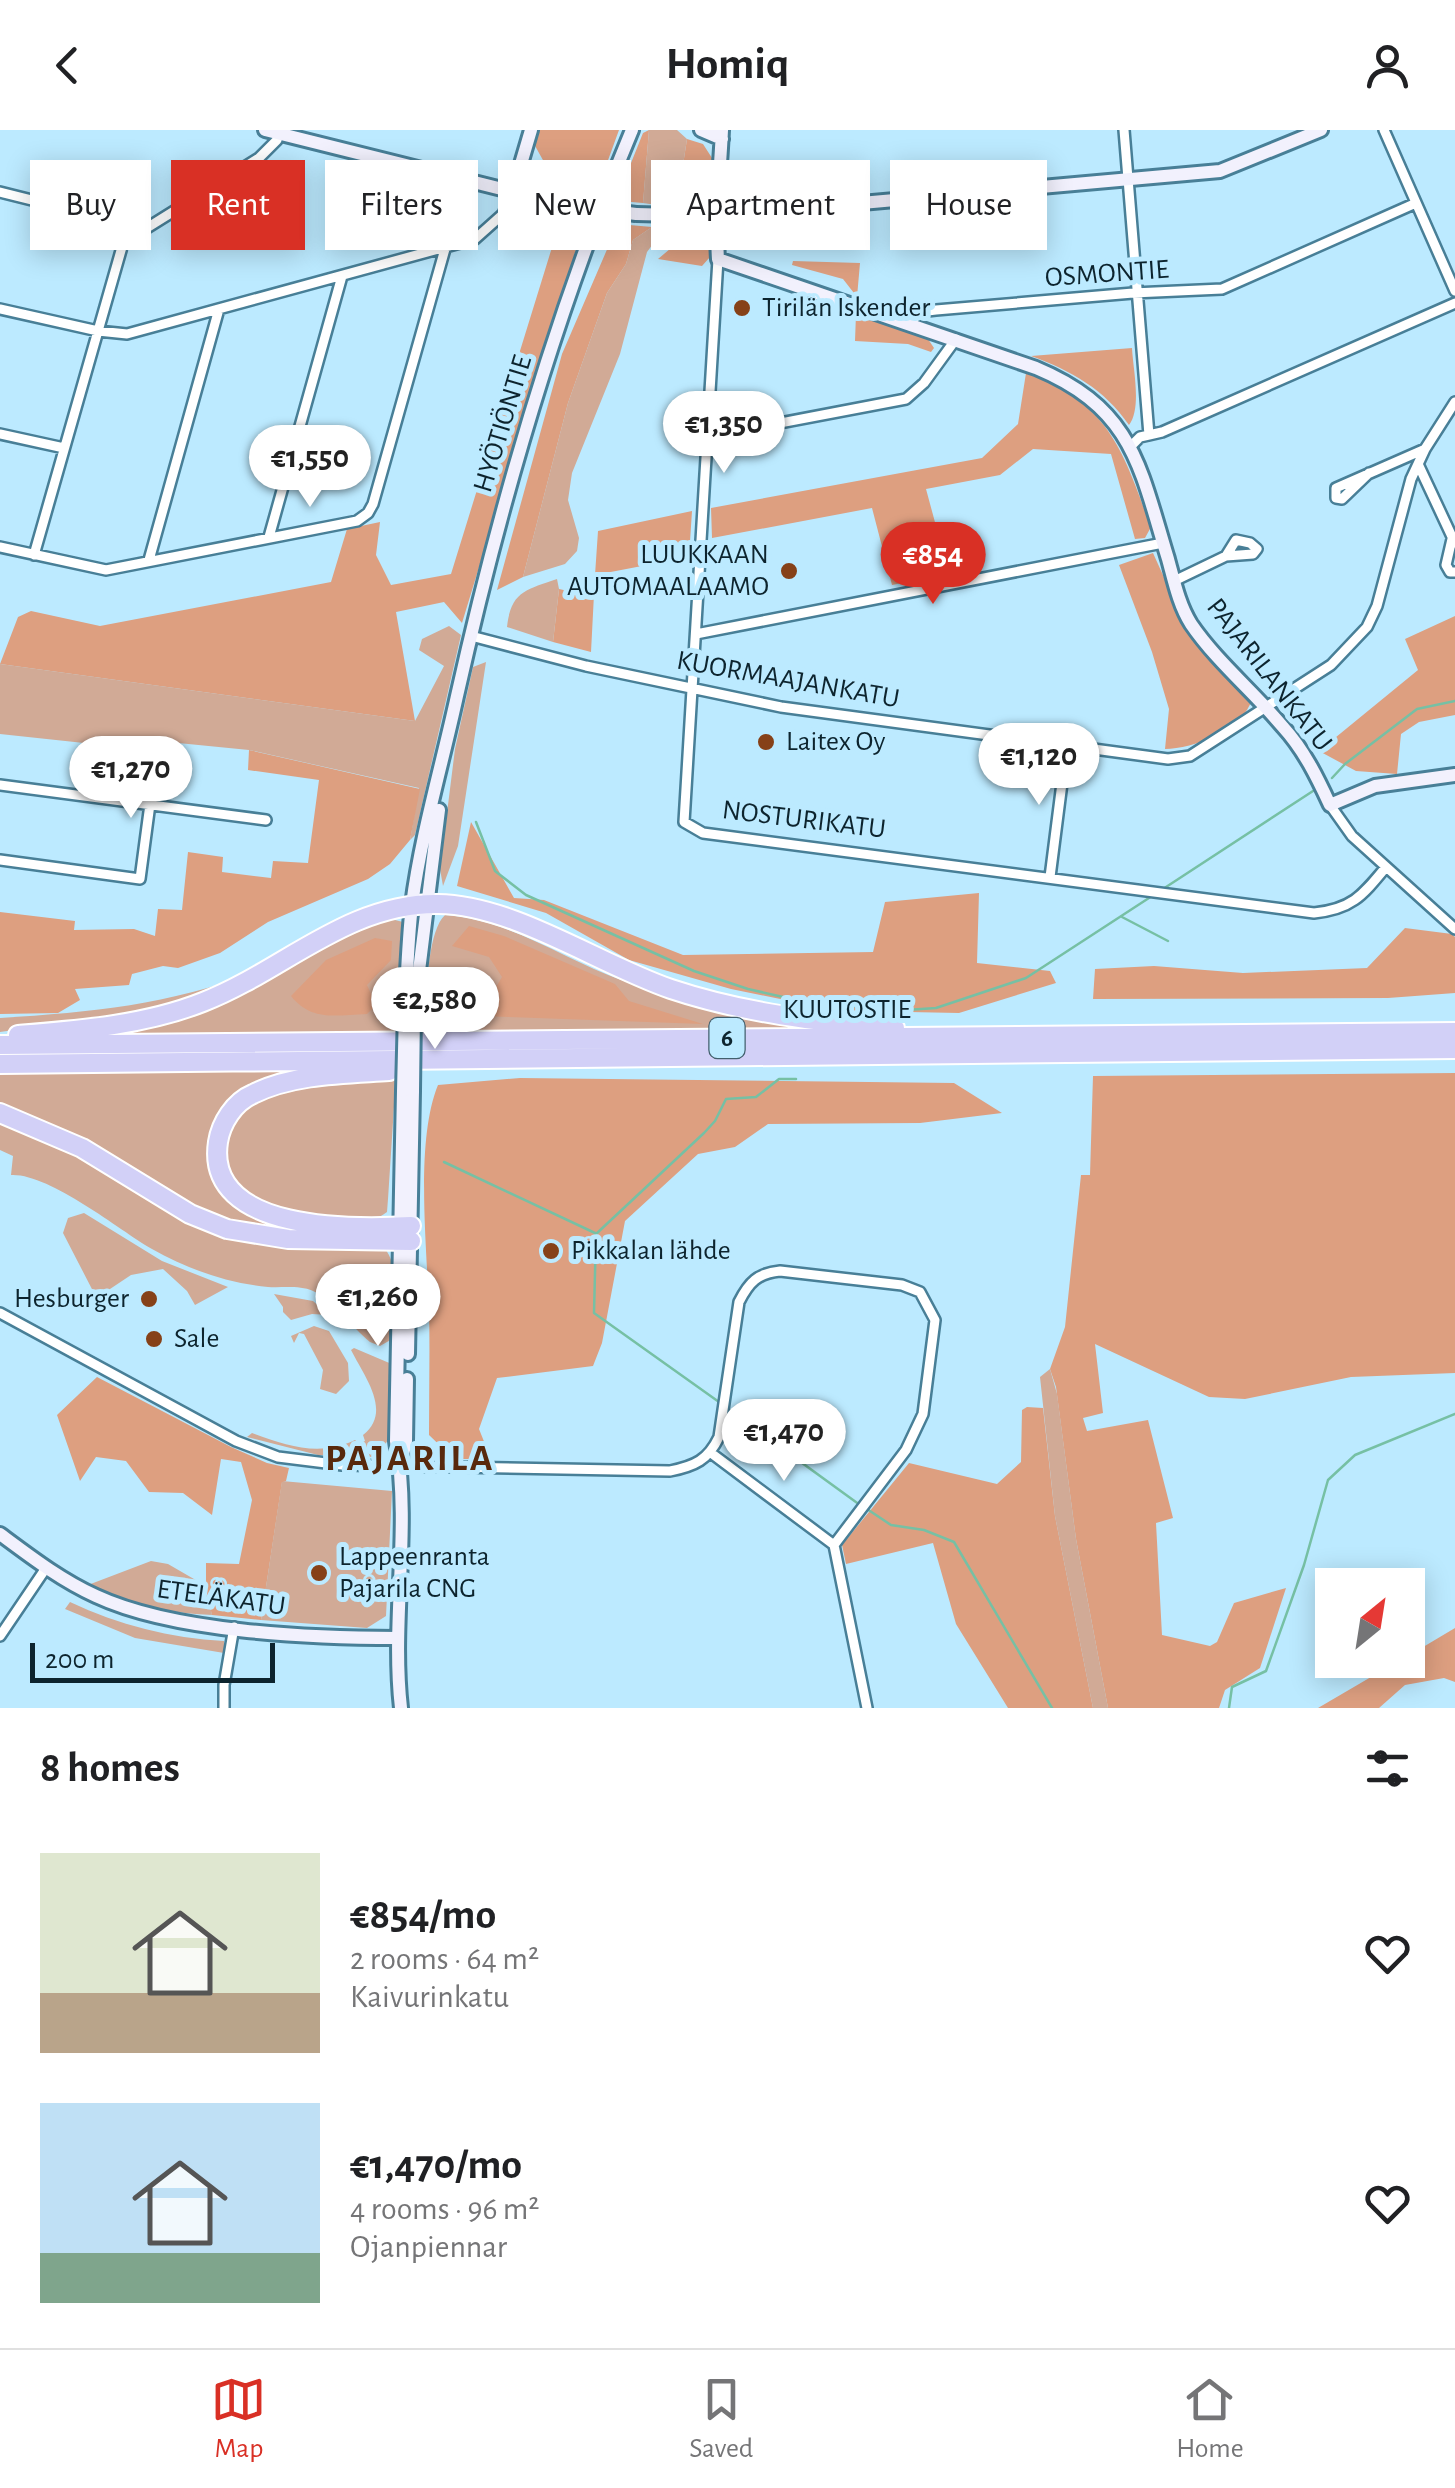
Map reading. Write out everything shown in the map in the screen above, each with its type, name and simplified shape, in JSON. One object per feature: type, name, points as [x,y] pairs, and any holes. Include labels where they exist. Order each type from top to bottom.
[{"type":"highway","points":[[0,1036],[98,1027],[176,1012],[237,987],[332,930],[418,906],[440,904],[494,912],[612,967],[672,989],[770,1014],[947,1032],[1130,1034]]},
{"type":"highway","name":"KUUTOSTIE","points":[[0,1045],[1455,1032]]},
{"type":"highway","name":"KUUTOSTIE","points":[[0,1064],[1455,1050]]},
{"type":"highway","points":[[404,1233],[297,1222],[262,1212],[246,1202],[226,1181],[220,1164],[218,1144],[233,1108],[252,1094],[318,1077],[423,1069],[770,1056]]},
{"type":"highway","points":[[0,1113],[82,1148],[190,1214],[227,1229],[288,1238],[404,1233]]},
{"type":"main road","points":[[522,160],[531,130]]},
{"type":"main road","name":"HYÖTIÖNTIE","points":[[402,1708],[397,1638],[400,1466],[396,1441],[409,1011],[418,906],[447,740],[509,486],[546,366],[632,130]]},
{"type":"main road","points":[[701,130],[722,135]]},
{"type":"main road","points":[[870,203],[1220,171],[1320,130]]},
{"type":"main road","points":[[272,132],[498,188]]},
{"type":"main road","name":"NOSTURIKATU","points":[[722,135],[722,160]]},
{"type":"main road","name":"NOSTURIKATU","points":[[718,250],[718,260]]},
{"type":"main road","name":"PAJARILANKATU","points":[[718,260],[1036,368],[1073,386],[1103,411],[1130,446],[1150,492],[1162,542],[1190,623],[1301,750],[1330,805]]},
{"type":"main road","points":[[1330,805],[1375,786],[1455,775]]},
{"type":"main road","name":"ETELÄKATU","points":[[0,1534],[46,1568],[98,1597],[168,1620],[397,1638]]},
{"type":"street","points":[[1124,130],[1150,435]]},
{"type":"street","points":[[1384,130],[1455,290]]},
{"type":"street","points":[[151,226],[260,158],[272,132]]},
{"type":"street","points":[[0,192],[30,200]]},
{"type":"street","name":"OSMONTIE","points":[[910,324],[918,312],[1138,292],[1222,289],[1416,203]]},
{"type":"street","points":[[478,238],[498,220]]},
{"type":"street","points":[[34,555],[121,250]]},
{"type":"street","points":[[0,308],[127,334],[437,250]]},
{"type":"street","points":[[0,547],[106,570],[357,521],[368,513],[443,250]]},
{"type":"street","name":"NOSTURIKATU","points":[[718,260],[684,822],[703,833],[1314,912],[1338,910],[1350,904],[1363,895],[1386,867]]},
{"type":"street","points":[[269,537],[342,276]]},
{"type":"street","points":[[1130,446],[1140,437],[1162,432],[1455,302]]},
{"type":"street","points":[[149,560],[220,308]]},
{"type":"street","points":[[707,437],[906,399],[924,383],[956,340]]},
{"type":"street","name":"KUORMAAJANKATU","points":[[470,636],[781,707],[1178,758],[1190,756],[1331,665],[1367,627],[1377,606],[1418,464],[1455,402]]},
{"type":"street","points":[[0,434],[64,448]]},
{"type":"street","points":[[1369,474],[1425,449]]},
{"type":"street","points":[[1418,464],[1453,540],[1446,565],[1450,572],[1455,572]]},
{"type":"street","points":[[696,634],[1162,542]]},
{"type":"street","points":[[1174,581],[1226,556]]},
{"type":"street","points":[[1050,877],[1067,744]]},
{"type":"street","points":[[0,785],[266,820]]},
{"type":"street","points":[[0,860],[140,878],[150,804]]},
{"type":"street","name":"PAJARILANKATU","points":[[1330,805],[1352,836],[1455,929]]},
{"type":"street","points":[[0,1314],[236,1441],[278,1457],[342,1465],[670,1470],[700,1462],[719,1437],[739,1302],[748,1284],[764,1273],[780,1271],[902,1285],[920,1292],[935,1320],[922,1414],[906,1450],[834,1545]]},
{"type":"street","points":[[710,1453],[834,1545],[867,1708]]},
{"type":"street","points":[[0,1636],[46,1568]]},
{"type":"street","points":[[224,1708],[234,1627]]},
{"type":"shaded area","points":[[540,130],[619,130],[608,160],[543,160],[534,144]]},
{"type":"shaded area","points":[[649,130],[677,130],[687,139],[684,160],[651,160],[651,204],[643,203]]},
{"type":"shaded area","points":[[649,130],[643,203],[631,202],[631,163],[643,133]]},
{"type":"shaded area","points":[[687,139],[703,144],[712,158],[712,160],[684,160]]},
{"type":"shaded area","points":[[631,225],[651,227],[651,228],[633,240],[631,247]]},
{"type":"shaded area","points":[[651,228],[651,247],[620,354],[572,473],[568,500],[579,538],[577,551],[565,564],[523,577],[568,403],[607,293],[626,264],[633,240]]},
{"type":"shaded area","points":[[551,250],[576,250],[462,623],[444,602],[396,612],[415,721],[0,664],[18,617],[31,611],[100,626],[331,582],[347,529],[380,522],[376,555],[391,585],[451,574]]},
{"type":"shaded area","points":[[607,250],[630,250],[626,264],[607,293],[568,403],[523,577],[497,590],[562,354]]},
{"type":"shaded area","points":[[669,250],[709,250],[710,257],[702,266],[658,259]]},
{"type":"shaded area","points":[[793,261],[860,263],[857,297],[843,279],[792,265]]},
{"type":"shaded area","points":[[856,314],[919,334],[934,348],[931,352],[908,344],[855,341]]},
{"type":"shaded area","points":[[1132,348],[1136,399],[1129,425],[1109,401],[1086,383],[1031,356]]},
{"type":"shaded area","points":[[1026,373],[1077,399],[1109,432],[1131,474],[1151,527],[1145,538],[1135,539],[1111,454],[1033,449],[1000,475],[926,489],[949,574],[892,585],[872,508],[712,538],[711,508],[982,458],[1018,424]]},
{"type":"shaded area","points":[[692,511],[689,557],[595,575],[598,531]]},
{"type":"shaded area","points":[[1153,553],[1181,615],[1252,699],[1239,719],[1216,735],[1165,749],[1169,709],[1119,565]]},
{"type":"shaded area","points":[[595,575],[591,652],[553,642],[559,589],[582,594]]},
{"type":"shaded area","points":[[557,579],[553,642],[507,627],[516,599]]},
{"type":"shaded area","points":[[1455,616],[1455,715],[1419,722],[1401,734],[1397,774],[1356,771],[1319,751],[1418,670],[1405,639]]},
{"type":"shaded area","points":[[449,626],[461,635],[415,835],[410,840],[419,788],[249,750],[158,741],[140,749],[0,734],[0,664],[415,721],[444,666],[419,650],[422,639]]},
{"type":"shaded area","points":[[486,662],[458,846],[443,886],[440,869],[455,749],[473,667]]},
{"type":"shaded area","points":[[249,750],[420,789],[410,840],[390,864],[368,879],[268,922],[220,953],[178,968],[163,966],[132,974],[129,985],[75,989],[80,1000],[58,1013],[0,1014],[0,912],[75,921],[74,930],[134,929],[155,936],[158,909],[182,910],[188,852],[223,857],[222,872],[271,878],[273,861],[308,863],[319,780],[248,770]]},
{"type":"shaded area","points":[[471,822],[514,898],[544,900],[683,955],[873,952],[885,902],[979,893],[977,963],[1050,971],[1056,983],[959,1013],[858,1011],[731,989],[629,960],[546,913],[457,886]]},
{"type":"shaded area","points":[[445,915],[493,924],[601,972],[677,998],[841,1031],[425,1032],[431,953]]},
{"type":"shaded area","points":[[387,918],[407,923],[399,991],[399,1032],[53,1037],[227,1000],[316,948]]},
{"type":"shaded area","points":[[469,926],[504,936],[615,984],[629,1001],[703,1024],[479,1016],[502,977],[489,957],[452,946]]},
{"type":"shaded area","points":[[1405,928],[1455,937],[1455,993],[1388,998],[1093,999],[1095,969],[1154,966],[1243,973],[1367,968]]},
{"type":"shaded area","points":[[375,938],[392,941],[391,960],[367,985],[376,1005],[367,1014],[316,1013],[291,996],[326,960]]},
{"type":"shaded area","points":[[256,972],[167,1008],[0,1032],[0,1018],[130,1005],[192,992]]},
{"type":"shaded area","points":[[358,1069],[227,1109],[218,1177],[308,1229],[294,1234],[221,1222],[0,1107],[0,1072]]},
{"type":"shaded area","points":[[1455,1073],[1455,1373],[1351,1377],[1245,1399],[1209,1397],[1095,1344],[1103,1413],[1083,1418],[1087,1431],[1148,1420],[1173,1518],[1156,1523],[1162,1635],[1210,1646],[1217,1642],[1234,1603],[1286,1588],[1260,1668],[1225,1690],[1219,1708],[1108,1708],[1076,1539],[1056,1387],[1050,1369],[1065,1327],[1081,1175],[1090,1175],[1093,1076]]},
{"type":"shaded area","points":[[396,1076],[387,1212],[381,1216],[362,1220],[307,1218],[276,1212],[249,1196],[229,1172],[225,1144],[230,1129],[254,1099],[298,1086]]},
{"type":"shaded area","points":[[520,1078],[954,1083],[1002,1113],[920,1123],[768,1124],[735,1147],[698,1154],[625,1221],[602,1343],[593,1366],[497,1378],[479,1429],[491,1459],[454,1459],[429,1435],[424,1195],[431,1108],[438,1085]]},
{"type":"shaded area","points":[[0,1120],[73,1150],[210,1230],[241,1241],[386,1250],[396,1281],[394,1338],[380,1346],[370,1342],[329,1301],[313,1291],[238,1282],[179,1263],[63,1192],[27,1177],[11,1175],[13,1156],[0,1150]]},
{"type":"shaded area","points":[[84,1213],[162,1261],[228,1287],[195,1305],[187,1291],[163,1269],[131,1275],[101,1295],[98,1291],[94,1293],[63,1233],[68,1218]]},
{"type":"shaded area","points":[[274,1294],[313,1301],[329,1315],[312,1314],[291,1320]]},
{"type":"shaded area","points":[[314,1326],[329,1331],[348,1363],[349,1381],[336,1394],[320,1389],[323,1370],[304,1334],[299,1333],[294,1343],[291,1336]]},
{"type":"shaded area","points":[[351,1350],[394,1365],[392,1428],[383,1449],[374,1457],[318,1455],[247,1437],[252,1433],[316,1449],[365,1441],[363,1435],[372,1426],[376,1405]]},
{"type":"shaded area","points":[[1050,1369],[1057,1394],[1076,1539],[1108,1708],[1093,1708],[1055,1516],[1040,1377]]},
{"type":"shaded area","points":[[97,1377],[231,1447],[289,1468],[286,1481],[282,1482],[261,1620],[212,1615],[206,1591],[206,1563],[239,1564],[252,1500],[241,1462],[221,1459],[212,1515],[183,1493],[149,1492],[126,1461],[96,1457],[80,1481],[57,1415]]},
{"type":"shaded area","points":[[1043,1408],[1055,1516],[1093,1708],[1008,1708],[956,1624],[933,1543],[846,1564],[842,1545],[909,1463],[997,1484],[1021,1462],[1022,1410]]},
{"type":"shaded area","points":[[282,1481],[392,1491],[386,1616],[367,1628],[261,1620]]},
{"type":"shaded area","points":[[151,1561],[168,1564],[206,1586],[212,1615],[148,1607],[88,1585]]},
{"type":"shaded area","points":[[70,1602],[145,1629],[224,1641],[224,1653],[135,1638],[65,1609]]},
{"type":"shaded area","points":[[1455,1628],[1455,1682],[1444,1678],[1405,1685],[1379,1708],[1318,1708],[1369,1678],[1425,1678],[1425,1646]]},
{"type":"waterway","points":[[1332,778],[1417,709],[1455,701]]},
{"type":"waterway","points":[[1163,889],[1313,791]]},
{"type":"waterway","points":[[476,822],[495,871],[526,895],[694,971],[810,1003],[906,1010],[936,1008],[1026,978],[1152,896]]},
{"type":"waterway","points":[[1122,917],[1168,941]]},
{"type":"waterway","points":[[719,1402],[594,1313],[596,1234],[704,1133],[726,1099],[756,1097],[779,1079],[796,1079]]},
{"type":"waterway","points":[[444,1162],[595,1233]]},
{"type":"waterway","points":[[725,1407],[860,1505]]},
{"type":"waterway","points":[[1229,1708],[1232,1687],[1266,1671],[1304,1565],[1328,1480],[1355,1455],[1455,1414]]},
{"type":"waterway","points":[[867,1509],[891,1525],[924,1530],[954,1542],[1052,1708]]},
{"type":"place","name":"Tirilän Iskender","points":[[742,308]]},
{"type":"place","name":"LUUKKAAN AUTOMAALAAMO","points":[[789,571]]},
{"type":"place","name":"Laitex Oy","points":[[766,742]]},
{"type":"place","name":"Pikkalan lähde","points":[[551,1251]]},
{"type":"place","name":"Hesburger","points":[[149,1299]]},
{"type":"place","name":"Sale","points":[[154,1339]]},
{"type":"place","name":"Lappeenranta Pajarila CNG","points":[[319,1573]]},
{"type":"district","name":"PAJARILA","points":[[410,1459]]}]
